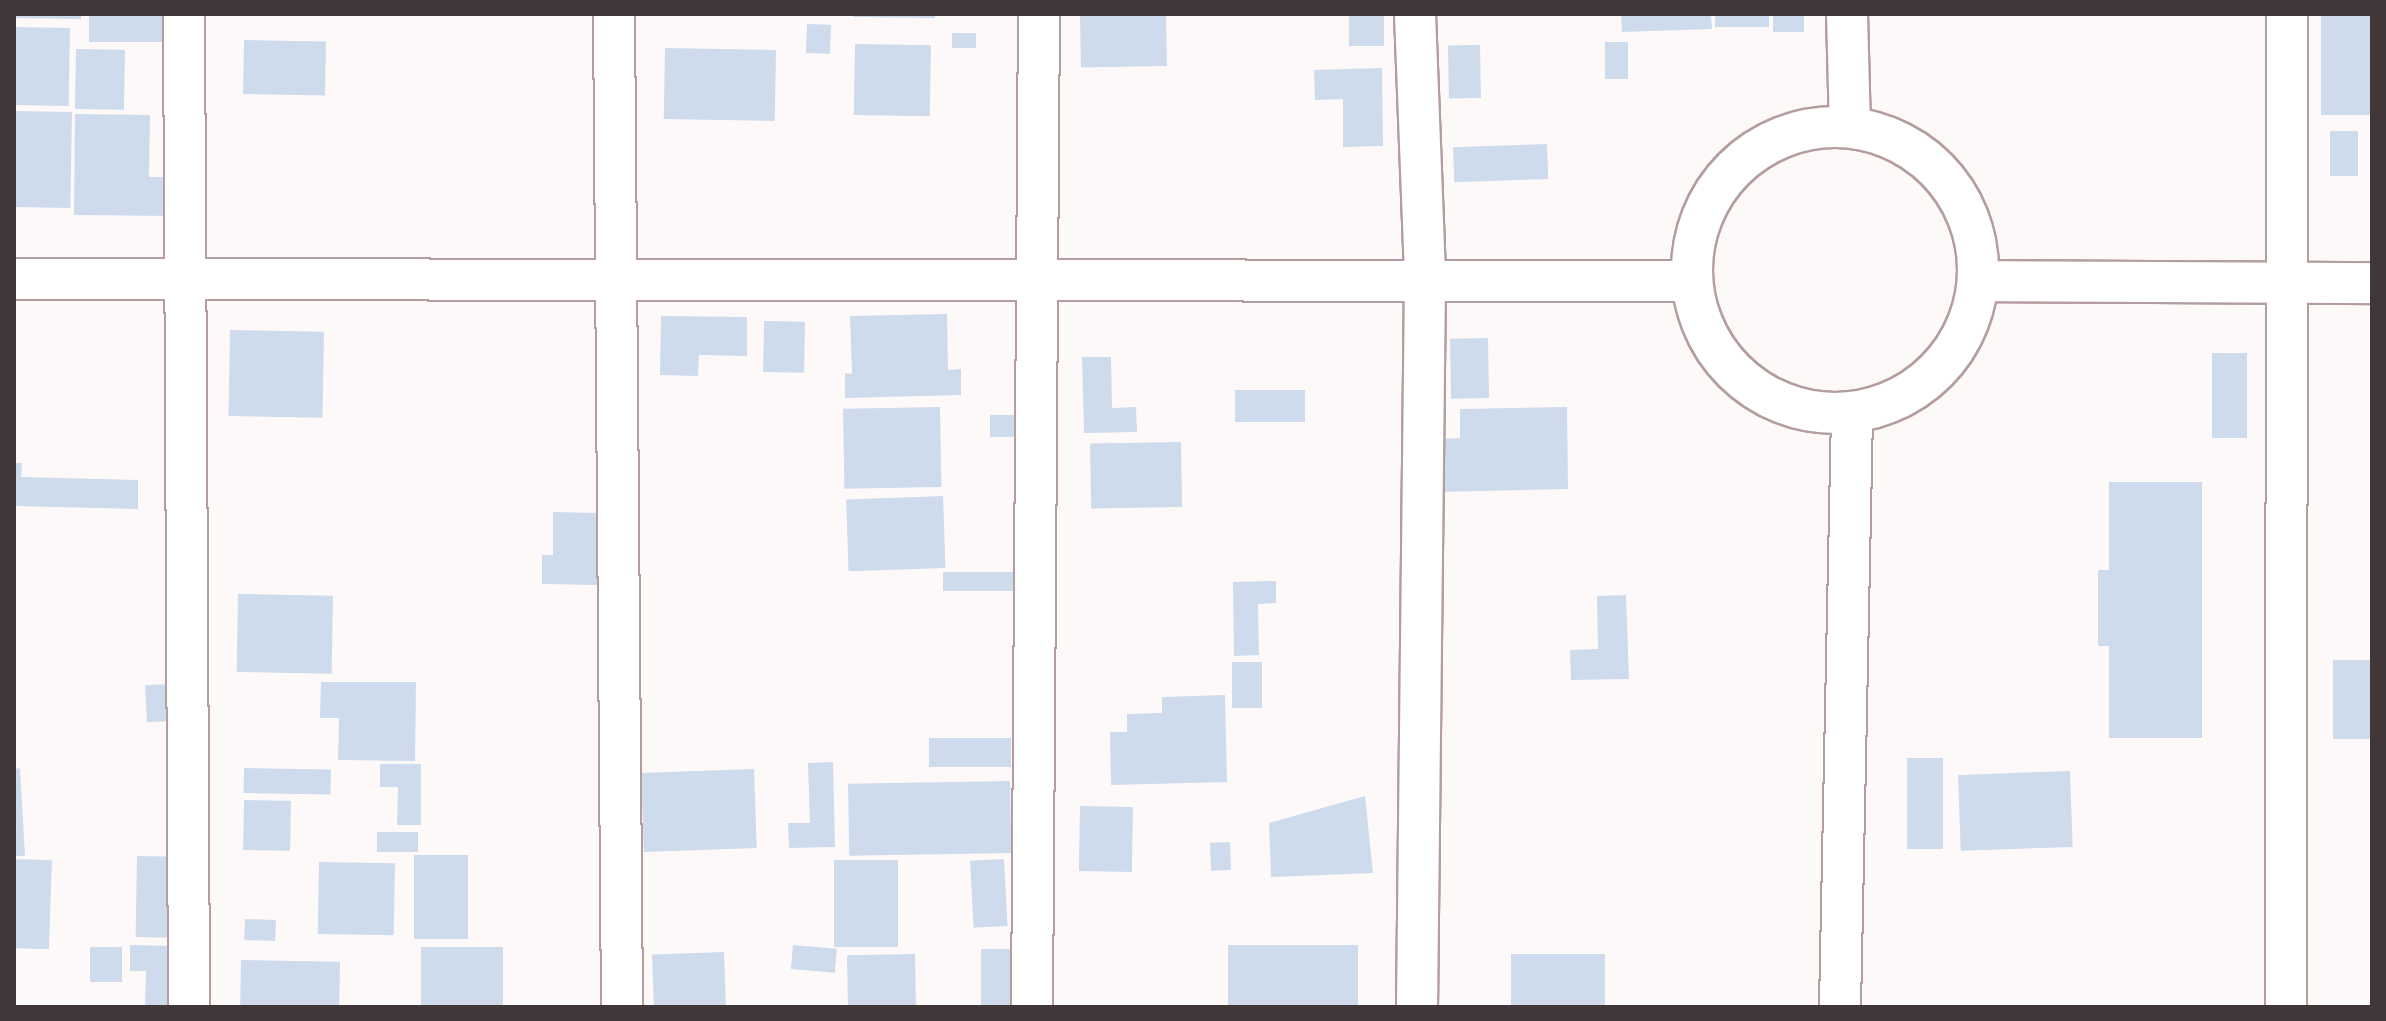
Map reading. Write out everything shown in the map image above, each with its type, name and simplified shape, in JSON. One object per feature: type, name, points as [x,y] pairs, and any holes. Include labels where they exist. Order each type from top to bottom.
[{"type":"street","points":[[184,14],[189,1007]]},
{"type":"street","points":[[614,14],[622,1007]]},
{"type":"street","points":[[1032,1007],[1039,14]]},
{"type":"street","points":[[1415,14],[1425,280],[1417,1007]]},
{"type":"street","points":[[1847,14],[1850,127]]},
{"type":"street","points":[[2286,1007],[2287,14]]},
{"type":"street","points":[[1850,127],[1893,138],[1918,154],[1959,196],[1975,237],[1979,281],[1967,329],[1939,370],[1899,400],[1852,414],[1806,412],[1762,395],[1719,352],[1702,326],[1692,281],[1695,239],[1710,200],[1735,167],[1769,143],[1808,129],[1850,127]]},
{"type":"street","points":[[14,279],[1692,281]]},
{"type":"street","points":[[1979,281],[2372,283]]},
{"type":"street","points":[[1840,1007],[1852,414]]},
{"type":"building","points":[[14,14],[81,14],[81,19],[14,18]]},
{"type":"building","points":[[89,14],[165,14],[165,42],[89,42]]},
{"type":"building","points":[[853,14],[935,14],[935,18],[853,17]]},
{"type":"building","points":[[1166,14],[1167,66],[1081,67],[1080,16]]},
{"type":"building","points":[[1349,14],[1384,14],[1384,46],[1349,46]]},
{"type":"building","points":[[1621,14],[1711,14],[1712,29],[1622,32]]},
{"type":"building","points":[[1715,14],[1769,14],[1769,27],[1715,27]]},
{"type":"building","points":[[1773,14],[1804,14],[1804,32],[1773,32]]},
{"type":"building","points":[[2321,14],[2372,14],[2372,115],[2321,115]]},
{"type":"building","points":[[807,24],[831,25],[830,54],[806,53]]},
{"type":"building","points":[[14,27],[70,28],[69,106],[14,105]]},
{"type":"building","points":[[952,33],[976,33],[976,48],[952,48]]},
{"type":"building","points":[[244,40],[326,41],[325,95],[243,94]]},
{"type":"building","points":[[1605,42],[1628,42],[1628,79],[1605,79]]},
{"type":"building","points":[[855,44],[931,45],[930,116],[854,115]]},
{"type":"building","points":[[1480,45],[1481,98],[1449,99],[1448,46]]},
{"type":"building","points":[[665,48],[776,50],[775,121],[664,119]]},
{"type":"building","points":[[76,49],[125,50],[124,110],[75,109]]},
{"type":"building","points":[[1382,68],[1383,146],[1343,147],[1343,99],[1315,100],[1314,70]]},
{"type":"building","points":[[14,111],[72,112],[70,208],[14,207]]},
{"type":"building","points":[[75,114],[150,115],[149,177],[175,177],[175,216],[74,215]]},
{"type":"building","points":[[2330,131],[2358,131],[2358,176],[2330,176]]},
{"type":"building","points":[[1547,144],[1548,179],[1454,182],[1453,147]]},
{"type":"building","points":[[947,314],[948,370],[961,369],[961,395],[845,398],[845,373],[852,374],[850,316]]},
{"type":"building","points":[[661,316],[747,317],[747,356],[699,355],[698,376],[660,375]]},
{"type":"building","points":[[764,321],[805,322],[804,373],[763,372]]},
{"type":"building","points":[[230,330],[324,332],[322,418],[228,416]]},
{"type":"building","points":[[1488,338],[1489,398],[1451,399],[1450,339]]},
{"type":"building","points":[[2212,353],[2247,353],[2247,438],[2212,438]]},
{"type":"building","points":[[1082,357],[1111,357],[1112,408],[1136,407],[1137,432],[1084,433]]},
{"type":"building","points":[[1235,390],[1305,390],[1305,422],[1235,422]]},
{"type":"building","points":[[940,407],[941,487],[844,489],[843,409]]},
{"type":"building","points":[[1567,407],[1568,489],[1439,492],[1438,439],[1460,438],[1460,409]]},
{"type":"building","points":[[990,415],[1018,415],[1018,437],[990,437]]},
{"type":"building","points":[[1181,442],[1182,507],[1091,509],[1090,444]]},
{"type":"building","points":[[14,463],[22,463],[21,477],[138,480],[138,509],[14,506]]},
{"type":"building","points":[[2109,482],[2202,482],[2202,738],[2109,738],[2109,646],[2098,646],[2098,570],[2109,570]]},
{"type":"building","points":[[943,496],[946,568],[849,571],[846,499]]},
{"type":"building","points":[[553,512],[600,513],[599,585],[542,584],[542,555],[553,555]]},
{"type":"building","points":[[943,572],[1017,572],[1017,591],[943,591]]},
{"type":"building","points":[[1276,581],[1276,603],[1258,604],[1259,655],[1234,656],[1233,582]]},
{"type":"building","points":[[238,594],[333,596],[332,674],[237,672]]},
{"type":"building","points":[[1626,595],[1629,679],[1571,680],[1570,650],[1598,649],[1597,596]]},
{"type":"building","points":[[2333,660],[2372,660],[2372,739],[2333,739]]},
{"type":"building","points":[[1232,662],[1262,662],[1262,708],[1232,708]]},
{"type":"building","points":[[321,682],[416,682],[415,761],[338,760],[339,718],[320,718]]},
{"type":"building","points":[[171,684],[173,721],[147,722],[145,685]]},
{"type":"building","points":[[1225,695],[1227,782],[1111,785],[1110,732],[1127,732],[1127,714],[1162,713],[1162,697]]},
{"type":"building","points":[[929,738],[1011,738],[1011,767],[929,767]]},
{"type":"building","points":[[1907,758],[1943,758],[1943,849],[1907,849]]},
{"type":"building","points":[[833,762],[835,847],[789,848],[788,823],[810,823],[808,763]]},
{"type":"building","points":[[380,764],[421,764],[421,825],[397,825],[398,787],[380,787]]},
{"type":"building","points":[[20,768],[25,856],[14,856],[14,769]]},
{"type":"building","points":[[244,768],[331,770],[331,795],[244,793]]},
{"type":"building","points":[[754,769],[757,848],[644,852],[641,773]]},
{"type":"building","points":[[2070,771],[2073,847],[1961,851],[1958,775]]},
{"type":"building","points":[[1010,781],[1011,853],[849,856],[848,784]]},
{"type":"building","points":[[1365,796],[1373,873],[1271,877],[1269,823]]},
{"type":"building","points":[[244,800],[291,801],[290,851],[243,850]]},
{"type":"building","points":[[1080,806],[1133,807],[1132,872],[1079,871]]},
{"type":"building","points":[[377,832],[418,832],[418,852],[377,852]]},
{"type":"building","points":[[1230,842],[1231,870],[1211,871],[1210,843]]},
{"type":"building","points":[[414,855],[468,855],[468,939],[414,939]]},
{"type":"building","points":[[137,856],[176,857],[175,938],[136,937]]},
{"type":"building","points":[[14,859],[52,860],[49,949],[14,948]]},
{"type":"building","points":[[1004,859],[1008,926],[974,928],[970,861]]},
{"type":"building","points":[[834,860],[898,860],[898,947],[834,947]]},
{"type":"building","points":[[319,862],[395,863],[394,935],[318,934]]},
{"type":"building","points":[[245,919],[276,920],[275,941],[244,940]]},
{"type":"building","points":[[130,945],[175,946],[174,1007],[145,1007],[146,971],[130,971]]},
{"type":"building","points":[[793,945],[837,949],[835,973],[791,969]]},
{"type":"building","points":[[1228,945],[1358,945],[1358,1007],[1228,1007]]},
{"type":"building","points":[[90,947],[122,947],[122,982],[90,982]]},
{"type":"building","points":[[421,947],[503,947],[503,1007],[421,1007]]},
{"type":"building","points":[[981,949],[1015,949],[1015,1007],[981,1007]]},
{"type":"building","points":[[724,952],[726,1007],[654,1007],[652,955]]},
{"type":"building","points":[[915,954],[916,1007],[848,1007],[847,955]]},
{"type":"building","points":[[1511,954],[1605,954],[1605,1007],[1511,1007]]},
{"type":"building","points":[[241,960],[340,962],[339,1007],[240,1007]]}]
